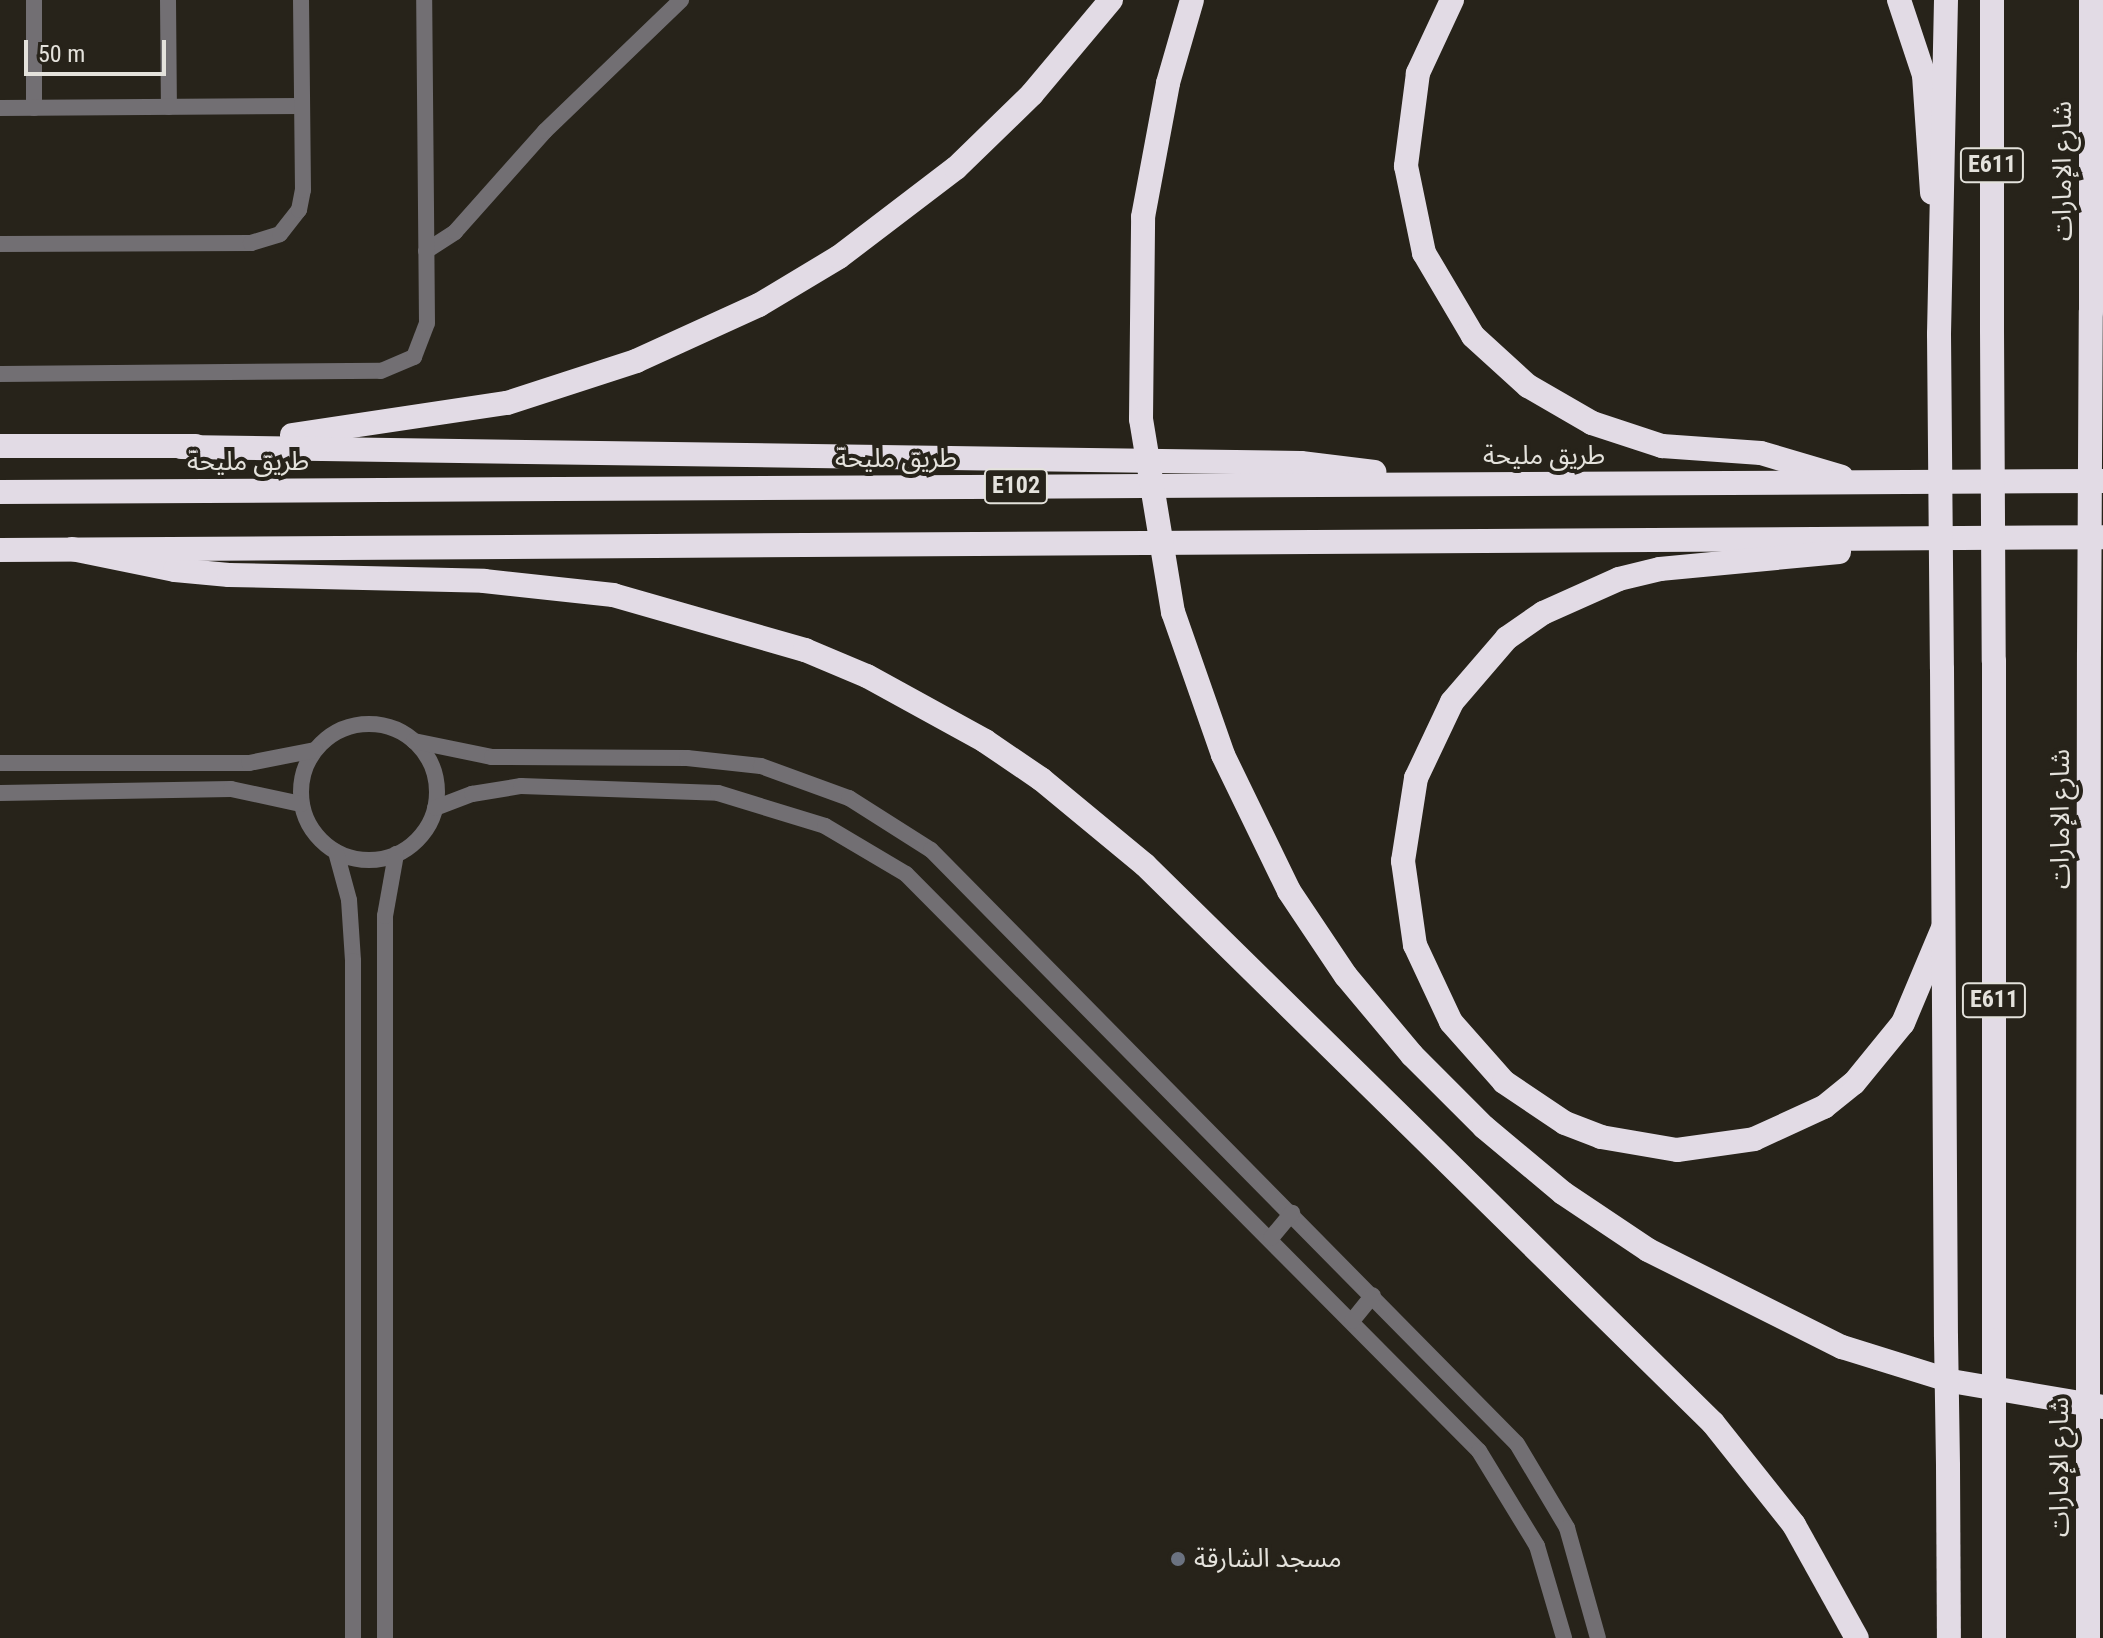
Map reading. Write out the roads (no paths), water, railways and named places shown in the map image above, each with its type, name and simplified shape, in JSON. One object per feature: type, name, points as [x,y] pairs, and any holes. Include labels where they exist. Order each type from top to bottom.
[{"type":"highway","points":[[181,447],[389,425],[507,403],[593,377],[718,325],[839,257],[956,168],[1032,94],[1111,0]]},
{"type":"highway","points":[[1192,0],[1168,83],[1143,217],[1141,419],[1173,612],[1223,755],[1289,891],[1346,976],[1402,1044],[1484,1127],[1563,1193],[1648,1250],[1842,1347],[1951,1381],[2103,1407]]},
{"type":"highway","points":[[1452,0],[1418,73],[1406,166],[1424,253],[1473,336],[1528,386],[1603,427],[1662,446],[1786,458],[1856,482]]},
{"type":"highway","points":[[1899,0],[1924,75],[1939,264]]},
{"type":"highway","points":[[1946,0],[1947,156],[1939,264],[1939,334],[1949,1638]]},
{"type":"highway","name":"E611","points":[[1992,0],[1994,1638]]},
{"type":"highway","name":"شارع الإمارات","points":[[2088,1638],[2091,0]]},
{"type":"highway","points":[[0,446],[1301,463],[1480,484]]},
{"type":"highway","name":"طريق مليحة","points":[[0,492],[2103,481]]},
{"type":"highway","name":"E102","points":[[0,550],[2103,537]]},
{"type":"highway","points":[[1894,540],[1801,558],[1660,569],[1619,579],[1543,613],[1507,638],[1452,702],[1416,778],[1406,819],[1406,904],[1430,985],[1451,1022],[1504,1082],[1565,1123],[1601,1137],[1677,1150],[1716,1147],[1778,1130],[1824,1107],[1854,1083],[1903,1023],[1943,928]]},
{"type":"highway","points":[[72,549],[215,574],[484,581],[613,595],[805,650],[867,676],[985,741],[1052,787],[1145,865],[1713,1423],[1794,1525],[1857,1638]]},
{"type":"street","points":[[34,0],[34,108]]},
{"type":"street","points":[[168,0],[169,107]]},
{"type":"street","points":[[0,244],[271,238],[288,227],[302,200],[301,0]]},
{"type":"street","points":[[0,374],[390,370],[414,357],[424,341],[424,0]]},
{"type":"street","points":[[426,251],[455,232],[545,131],[681,0]]},
{"type":"street","points":[[0,108],[302,106]]},
{"type":"street","points":[[414,741],[434,771],[435,808],[417,840],[396,854],[360,860],[336,852],[310,827],[301,804],[303,770],[315,750],[344,728],[369,723],[393,728],[414,741],[492,757],[736,762],[791,775],[877,813],[955,872],[1497,1421],[1535,1469],[1579,1561],[1598,1638]]},
{"type":"street","points":[[0,763],[249,763],[315,750]]},
{"type":"street","points":[[435,808],[472,794],[521,786],[718,793],[786,810],[853,840],[930,894],[1352,1321],[1496,1474],[1537,1546],[1564,1638]]},
{"type":"street","points":[[0,793],[231,789],[301,804]]},
{"type":"street","points":[[336,852],[349,900],[353,961],[353,1638]]},
{"type":"street","points":[[385,1638],[385,916],[396,854]]},
{"type":"street","points":[[1271,1238],[1292,1213]]},
{"type":"street","points":[[1352,1321],[1373,1295]]},
{"type":"place","name":"مسجد الشارقة","points":[[1178,1559]]}]
